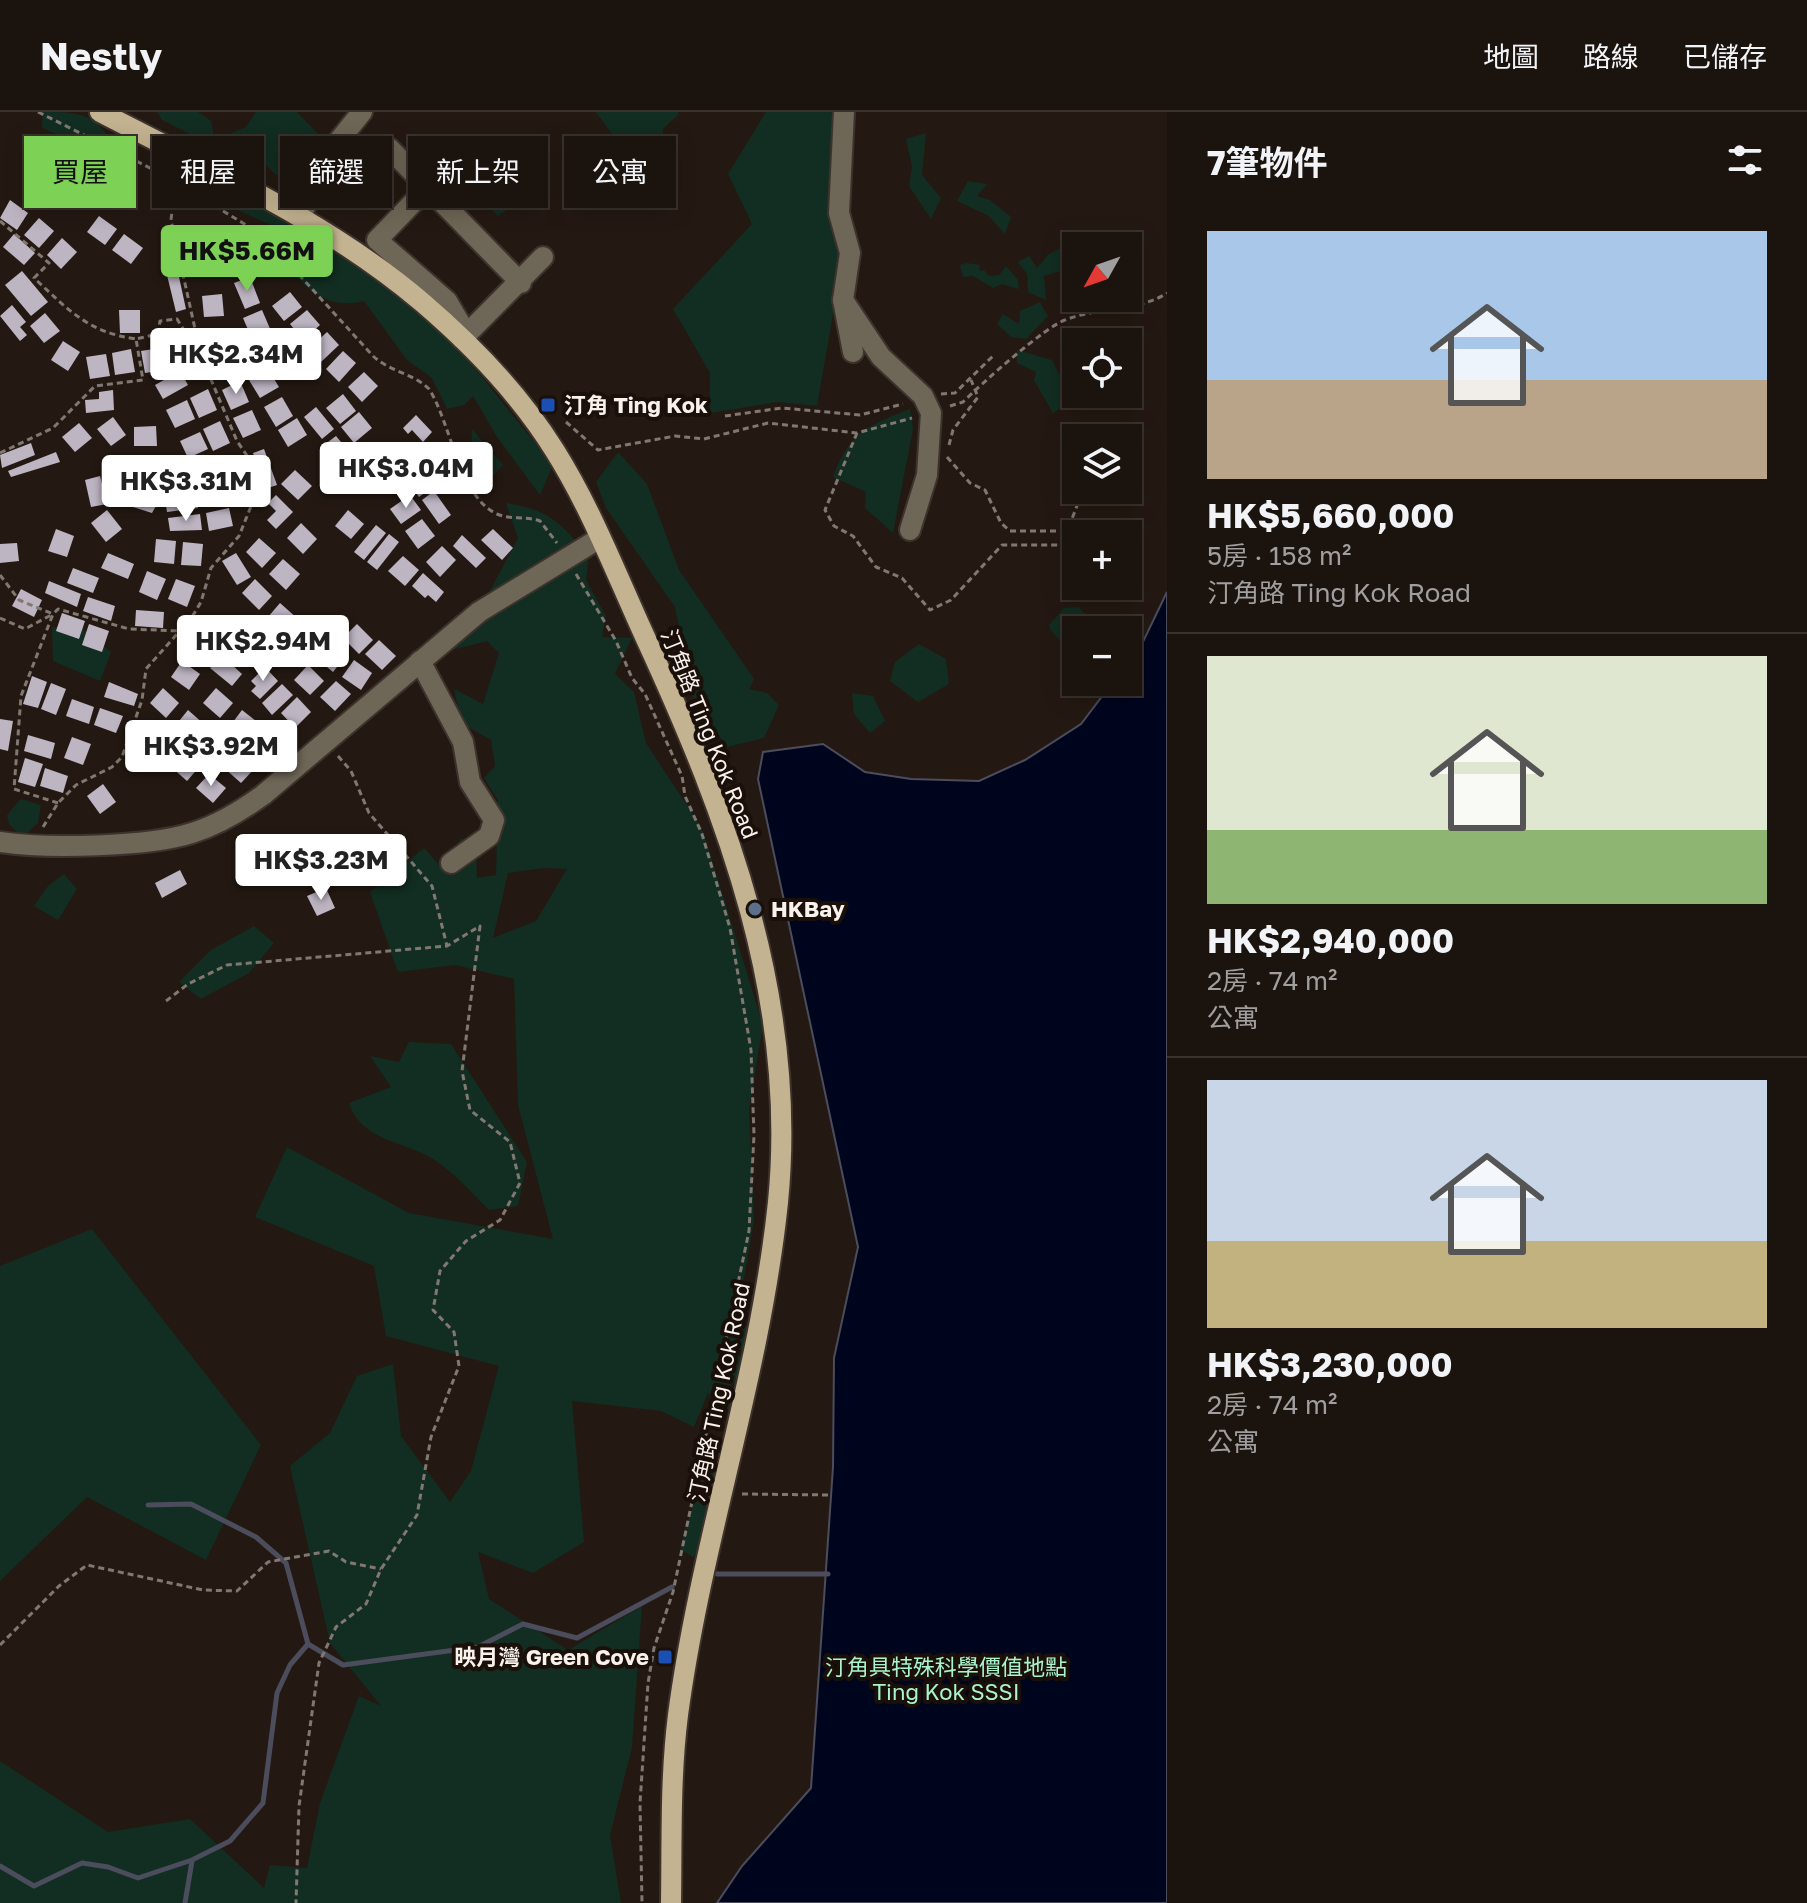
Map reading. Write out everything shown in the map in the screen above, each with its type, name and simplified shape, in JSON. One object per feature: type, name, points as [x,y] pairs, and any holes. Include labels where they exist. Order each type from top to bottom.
[{"type":"main road","name":"汀角路 Ting Kok Road","points":[[100,112],[301,216],[345,243],[464,337],[508,387],[553,447],[600,538],[682,718],[728,832],[768,979],[780,1090],[779,1196],[768,1283],[678,1718],[671,1782],[671,1903]]},
{"type":"street","points":[[844,112],[839,213],[850,253],[843,300],[853,352]]},
{"type":"street","points":[[301,216],[328,154],[353,115]]},
{"type":"street","points":[[392,151],[408,167]]},
{"type":"street","points":[[408,208],[377,240],[447,301],[464,337],[521,283],[543,257]]},
{"type":"street","points":[[448,208],[521,283]]},
{"type":"street","points":[[843,300],[881,357],[923,396],[931,413],[927,475],[910,530]]},
{"type":"street","points":[[0,842],[32,847],[162,840],[192,833],[243,809],[326,743],[479,612],[600,538]]},
{"type":"street","points":[[420,661],[463,742],[470,782],[494,820],[489,836],[451,863]]},
{"type":"path","points":[[38,112],[156,171],[268,238],[373,356],[389,369],[417,380],[429,389],[470,487],[482,504],[502,515],[540,521],[566,557],[616,641],[632,678],[645,694],[682,776],[685,796],[702,834],[730,928],[751,1050],[754,1135],[749,1231],[680,1561],[648,1683],[640,1803],[642,1903]]},
{"type":"path","points":[[32,847],[58,803],[76,785],[117,763],[142,700],[146,669],[201,602],[211,568],[239,536],[257,482],[254,466],[237,441],[201,356],[171,220],[172,208]]},
{"type":"path","points":[[0,221],[49,263],[34,278],[78,319],[110,335],[136,339],[158,334],[160,321],[177,319],[182,333],[201,356]]},
{"type":"path","points":[[0,453],[53,428],[95,386],[143,380],[136,339]]},
{"type":"path","points":[[725,416],[782,408],[860,415],[923,396],[955,393],[993,356]]},
{"type":"path","points":[[971,380],[978,397],[953,430],[947,458],[970,483],[985,490],[1001,523],[1010,531],[1062,531]]},
{"type":"path","points":[[566,422],[598,450]]},
{"type":"path","points":[[857,433],[825,510],[834,526],[853,536],[876,567],[902,578],[930,610],[951,600],[1002,545],[1062,545]]},
{"type":"path","points":[[0,575],[19,600],[53,614]]},
{"type":"path","points":[[0,618],[25,629],[58,609],[129,629],[180,631]]},
{"type":"path","points":[[53,614],[21,696],[14,789],[58,803]]},
{"type":"path","points":[[326,743],[351,771],[369,813],[432,886],[447,946]]},
{"type":"path","points":[[166,1001],[188,984],[227,965],[447,946],[480,926],[462,1071],[470,1110],[510,1142],[520,1183],[500,1220],[466,1241],[440,1271],[433,1310],[454,1332],[459,1366],[431,1437],[417,1515],[381,1569],[366,1604],[336,1627],[319,1663],[299,1806],[296,1903]]},
{"type":"path","points":[[722,1494],[830,1495]]},
{"type":"path","points":[[0,1645],[59,1586],[87,1565],[203,1590],[237,1591],[268,1562],[329,1551],[346,1562],[381,1569]]},
{"type":"green space","points":[[43,112],[71,113],[94,122],[107,135],[62,136],[42,128]]},
{"type":"green space","points":[[157,112],[198,112],[211,121],[214,136],[194,136],[162,120]]},
{"type":"green space","points":[[256,112],[297,112],[320,136],[280,136],[280,176],[264,164],[264,136],[234,136],[231,133],[246,127]]},
{"type":"green space","points":[[596,112],[679,114],[663,129],[663,136],[613,136]]},
{"type":"green space","points":[[766,112],[838,112],[844,251],[817,406],[777,402],[710,413],[710,373],[673,309],[752,224],[728,174]]},
{"type":"green space","points":[[926,133],[922,175],[941,198],[931,219],[909,186],[912,167],[906,139]]},
{"type":"green space","points":[[968,181],[987,184],[977,196],[990,200],[1011,217],[1005,234],[989,216],[957,201]]},
{"type":"green space","points":[[233,208],[264,208],[334,243],[344,232],[374,254],[382,284],[456,345],[553,465],[540,495],[497,437],[473,396],[464,405],[447,409],[432,378],[407,360],[364,301],[335,302],[323,298],[302,283],[275,250],[282,230]]},
{"type":"green space","points":[[490,208],[508,209],[498,216]]},
{"type":"green space","points":[[1062,247],[1061,271],[1044,276],[1046,300],[1028,292],[1027,274],[1018,262],[1029,256],[1037,268],[1049,254]]},
{"type":"green space","points":[[960,265],[980,265],[979,271],[984,270],[989,276],[999,275],[1006,266],[1018,280],[1019,289],[1002,284],[993,288],[973,276],[963,277]]},
{"type":"green space","points":[[1040,302],[1048,316],[1026,339],[1011,337],[997,324],[1003,314],[1019,324],[1020,311]]},
{"type":"green space","points":[[1017,350],[1052,360],[1062,380],[1061,408],[1053,413],[1034,380],[1036,372],[1017,363]]},
{"type":"green space","points":[[910,409],[913,429],[893,533],[865,508],[866,492],[833,477],[846,450],[862,432]]},
{"type":"green space","points":[[472,429],[503,465],[491,478],[470,472]]},
{"type":"green space","points":[[618,452],[647,484],[679,570],[754,679],[749,689],[767,693],[779,705],[764,738],[727,747],[692,696],[675,607],[606,508],[596,482]]},
{"type":"green space","points":[[506,503],[545,514],[562,526],[589,556],[586,580],[606,616],[602,637],[632,638],[615,674],[634,692],[646,743],[702,828],[763,1025],[749,1109],[754,1220],[736,1325],[751,1327],[745,1349],[732,1351],[744,1359],[737,1381],[723,1389],[736,1400],[730,1411],[708,1393],[694,1427],[661,1411],[572,1401],[584,1542],[533,1573],[478,1552],[489,1599],[568,1650],[642,1606],[632,1747],[610,1835],[621,1903],[0,1903],[0,1761],[108,1832],[190,1819],[264,1888],[270,1865],[307,1868],[320,1803],[359,1696],[381,1706],[330,1643],[290,1466],[330,1433],[357,1376],[393,1364],[401,1436],[450,1502],[471,1471],[499,1366],[386,1336],[374,1266],[255,1217],[287,1147],[409,1213],[553,1239],[518,1105],[514,979],[455,965],[398,972],[370,892],[424,848],[443,869],[461,838],[476,850],[477,878],[496,875],[498,800],[484,778],[495,766],[491,740],[461,723],[454,689],[483,704],[499,653],[487,641],[444,652],[488,595],[518,538]],"holes":[[[544,868],[567,869],[536,921],[493,938],[508,873]]]},
{"type":"green space","points":[[1078,607],[1087,616],[1062,616],[1062,640],[1049,625],[1064,608]]},
{"type":"green space","points":[[79,626],[111,652],[100,681],[53,661],[52,627]]},
{"type":"green space","points":[[919,644],[946,659],[949,684],[918,702],[890,681],[895,662]]},
{"type":"green space","points":[[852,693],[873,696],[885,721],[870,733],[854,714]]},
{"type":"green space","points":[[21,799],[41,805],[38,823],[22,838],[9,824],[7,815]]},
{"type":"green space","points":[[64,874],[77,889],[58,920],[34,906],[48,886]]},
{"type":"green space","points":[[254,926],[274,943],[249,973],[201,999],[179,982],[211,950]]},
{"type":"green space","points":[[409,1042],[451,1044],[527,1162],[518,1206],[489,1210],[436,1161],[381,1137],[354,1115],[349,1103],[391,1087],[370,1056],[399,1062]]},
{"type":"green space","points":[[92,1229],[261,1445],[206,1560],[87,1497],[0,1581],[0,1266]]},
{"type":"green space","points":[[706,1461],[719,1473],[708,1503],[703,1546],[693,1557],[680,1549]]},
{"type":"water","name":"汀角具特殊科學價值地點 Ting Kok SSSI","points":[[1167,592],[1167,1903],[717,1903],[742,1866],[811,1788],[833,1467],[834,1358],[858,1247],[758,779],[763,752],[823,744],[865,772],[911,779],[979,781],[1025,760],[1081,724],[1102,696],[1142,696],[1142,644]]},
{"type":"building","points":[[10,200],[28,213],[17,230],[0,218]]},
{"type":"building","points":[[99,216],[117,229],[105,245],[87,232]]},
{"type":"building","points":[[39,218],[54,231],[39,248],[24,235]]},
{"type":"building","points":[[14,234],[35,253],[24,265],[3,247]]},
{"type":"building","points":[[124,234],[143,248],[131,264],[112,250]]},
{"type":"building","points":[[62,238],[77,252],[61,269],[47,255]]},
{"type":"building","points":[[177,268],[186,309],[176,312],[166,271]]},
{"type":"building","points":[[22,271],[48,302],[31,316],[5,285]]},
{"type":"building","points":[[250,277],[260,303],[245,309],[234,283]]},
{"type":"building","points":[[290,292],[302,307],[284,321],[272,306]]},
{"type":"building","points":[[222,294],[224,316],[204,317],[202,296]]},
{"type":"building","points":[[12,305],[26,322],[20,327],[27,335],[20,341],[0,316]]},
{"type":"building","points":[[119,310],[140,310],[140,333],[120,333]]},
{"type":"building","points":[[262,310],[271,331],[252,339],[243,318]]},
{"type":"building","points":[[307,310],[320,325],[303,340],[290,324]]},
{"type":"building","points":[[45,313],[60,331],[44,343],[30,326]]},
{"type":"building","points":[[285,332],[290,345],[265,354],[260,342]]},
{"type":"building","points":[[327,332],[339,345],[321,362],[309,349]]},
{"type":"building","points":[[179,334],[184,362],[169,365],[163,337]]},
{"type":"building","points":[[63,341],[80,352],[68,371],[51,360]]},
{"type":"building","points":[[160,348],[165,370],[145,373],[141,351]]},
{"type":"building","points":[[131,349],[135,372],[115,375],[112,353]]},
{"type":"building","points":[[343,351],[356,363],[339,382],[326,369]]},
{"type":"building","points":[[235,352],[237,372],[215,374],[212,355]]},
{"type":"building","points":[[106,354],[110,376],[90,379],[86,357]]},
{"type":"building","points":[[268,369],[279,387],[260,398],[249,380]]},
{"type":"building","points":[[180,371],[188,385],[163,399],[155,385]]},
{"type":"building","points":[[364,372],[378,386],[362,402],[348,387]]},
{"type":"building","points":[[240,381],[249,402],[231,410],[222,390]]},
{"type":"building","points":[[208,389],[217,410],[199,418],[190,398]]},
{"type":"building","points":[[113,390],[114,410],[86,413],[85,400],[99,399],[99,392]]},
{"type":"building","points":[[343,394],[356,411],[340,424],[326,408]]},
{"type":"building","points":[[282,397],[293,416],[276,427],[264,407]]},
{"type":"building","points":[[187,400],[195,419],[175,428],[166,410]]},
{"type":"building","points":[[316,407],[334,429],[322,439],[304,417]]},
{"type":"building","points":[[252,410],[261,430],[243,438],[233,418]]},
{"type":"building","points":[[359,412],[372,428],[354,443],[341,427]]},
{"type":"building","points":[[416,415],[432,432],[423,442],[412,430],[408,434],[403,428]]},
{"type":"building","points":[[113,417],[126,435],[111,446],[97,429]]},
{"type":"building","points":[[297,418],[307,435],[288,447],[278,430]]},
{"type":"building","points":[[220,421],[230,443],[213,451],[203,429]]},
{"type":"building","points":[[79,423],[92,438],[75,452],[62,437]]},
{"type":"building","points":[[156,426],[157,446],[134,446],[134,427]]},
{"type":"building","points":[[200,432],[208,449],[188,458],[180,441]]},
{"type":"building","points":[[336,436],[350,453],[335,466],[320,448]]},
{"type":"building","points":[[31,443],[35,455],[2,468],[0,455]]},
{"type":"building","points":[[408,443],[423,467],[409,475],[394,451]]},
{"type":"building","points":[[264,449],[277,485],[265,489],[253,453]]},
{"type":"building","points":[[56,452],[60,462],[11,477],[8,471]]},
{"type":"building","points":[[441,455],[454,487],[442,492],[428,460]]},
{"type":"building","points":[[169,457],[177,475],[157,484],[149,467]]},
{"type":"building","points":[[215,464],[223,483],[203,492],[195,473]]},
{"type":"building","points":[[427,467],[435,485],[419,497],[407,480]]},
{"type":"building","points":[[295,470],[312,486],[298,500],[281,484]]},
{"type":"building","points":[[120,474],[140,483],[130,504],[120,499],[124,489],[115,484]]},
{"type":"building","points":[[100,476],[107,504],[91,507],[85,480]]},
{"type":"building","points":[[243,485],[246,496],[213,505],[210,495]]},
{"type":"building","points":[[143,487],[161,497],[152,513],[133,507]]},
{"type":"building","points":[[434,491],[451,515],[439,524],[422,500]]},
{"type":"building","points":[[276,495],[293,512],[276,529],[267,520],[276,511],[268,503]]},
{"type":"building","points":[[410,495],[421,510],[401,524],[390,509]]},
{"type":"building","points":[[173,497],[173,501],[196,498],[198,508],[167,512],[165,498]]},
{"type":"building","points":[[229,508],[233,526],[209,531],[206,513]]},
{"type":"building","points":[[107,510],[122,529],[106,542],[91,523]]},
{"type":"building","points":[[348,510],[364,524],[351,539],[335,526]]},
{"type":"building","points":[[200,514],[202,530],[170,531],[168,518]]},
{"type":"building","points":[[422,519],[435,536],[418,549],[405,531]]},
{"type":"building","points":[[301,523],[317,539],[303,554],[287,538]]},
{"type":"building","points":[[376,525],[386,533],[364,560],[354,552]]},
{"type":"building","points":[[56,529],[74,536],[67,557],[48,551]]},
{"type":"building","points":[[493,529],[513,548],[502,560],[481,540]]},
{"type":"building","points":[[389,534],[399,542],[377,570],[367,562]]},
{"type":"building","points":[[462,535],[486,558],[476,568],[453,546]]},
{"type":"building","points":[[259,538],[276,553],[262,568],[246,552]]},
{"type":"building","points":[[156,539],[176,541],[174,564],[154,562]]},
{"type":"building","points":[[183,542],[203,544],[201,566],[181,565]]},
{"type":"building","points":[[17,543],[19,561],[0,563],[0,544]]},
{"type":"building","points":[[442,546],[456,560],[440,577],[426,562]]},
{"type":"building","points":[[108,553],[134,564],[128,579],[101,568]]},
{"type":"building","points":[[236,553],[251,577],[237,585],[222,561]]},
{"type":"building","points":[[403,556],[419,570],[405,586],[388,571]]},
{"type":"building","points":[[283,559],[300,574],[286,590],[269,574]]},
{"type":"building","points":[[73,568],[99,578],[93,593],[67,583]]},
{"type":"building","points":[[147,571],[166,579],[157,600],[139,592]]},
{"type":"building","points":[[423,573],[444,592],[436,602],[428,595],[425,598],[412,586]]},
{"type":"building","points":[[176,579],[195,586],[187,607],[168,599]]},
{"type":"building","points":[[255,579],[272,596],[259,610],[242,593]]},
{"type":"building","points":[[49,581],[81,594],[77,607],[45,593]]},
{"type":"building","points":[[21,589],[42,600],[34,617],[12,606]]},
{"type":"building","points":[[88,597],[115,606],[111,621],[83,611]]},
{"type":"building","points":[[280,603],[298,619],[285,633],[268,617]]},
{"type":"building","points":[[136,610],[164,612],[163,628],[135,626]]},
{"type":"building","points":[[62,613],[85,621],[79,639],[56,631]]},
{"type":"building","points":[[304,620],[320,635],[307,650],[290,635]]},
{"type":"building","points":[[89,624],[109,631],[102,652],[82,645]]},
{"type":"building","points":[[357,624],[373,640],[359,654],[343,638]]},
{"type":"building","points":[[196,629],[215,650],[203,661],[184,640]]},
{"type":"building","points":[[379,640],[396,656],[382,670],[365,654]]},
{"type":"building","points":[[326,642],[345,657],[333,672],[315,657]]},
{"type":"building","points":[[221,655],[242,674],[232,686],[210,668]]},
{"type":"building","points":[[354,660],[372,673],[361,690],[342,677]]},
{"type":"building","points":[[182,661],[200,674],[189,690],[171,677]]},
{"type":"building","points":[[308,665],[324,681],[310,695],[294,680]]},
{"type":"building","points":[[265,667],[278,681],[260,699],[251,691],[256,686],[251,681]]},
{"type":"building","points":[[32,676],[47,682],[38,708],[23,704]]},
{"type":"building","points":[[336,681],[351,694],[335,711],[320,697]]},
{"type":"building","points":[[109,682],[138,694],[134,706],[104,697]]},
{"type":"building","points":[[51,683],[66,689],[56,715],[41,709]]},
{"type":"building","points":[[282,684],[293,695],[272,715],[262,703]]},
{"type":"building","points":[[163,688],[179,703],[166,718],[150,703]]},
{"type":"building","points":[[216,688],[233,703],[220,718],[203,703]]},
{"type":"building","points":[[297,697],[311,712],[295,728],[281,713]]},
{"type":"building","points":[[72,699],[94,707],[89,724],[66,716]]},
{"type":"building","points":[[100,708],[123,716],[116,733],[94,725]]},
{"type":"building","points":[[188,710],[205,725],[192,740],[175,726]]},
{"type":"building","points":[[242,710],[260,724],[248,740],[230,726]]},
{"type":"building","points":[[0,719],[13,721],[8,751],[0,749]]},
{"type":"building","points":[[158,729],[175,744],[162,759],[145,744]]},
{"type":"building","points":[[213,732],[230,747],[216,762],[200,747]]},
{"type":"building","points":[[270,732],[287,746],[275,761],[258,748]]},
{"type":"building","points":[[28,735],[55,743],[51,759],[24,751]]},
{"type":"building","points":[[72,737],[91,744],[83,765],[64,758]]},
{"type":"building","points":[[184,751],[200,766],[187,781],[170,766]]},
{"type":"building","points":[[238,753],[255,768],[241,783],[224,768]]},
{"type":"building","points":[[25,758],[43,764],[35,787],[18,782]]},
{"type":"building","points":[[45,768],[68,776],[63,793],[40,786]]},
{"type":"building","points":[[209,774],[226,788],[213,803],[196,788]]},
{"type":"building","points":[[103,784],[116,802],[100,814],[87,796]]},
{"type":"building","points":[[309,846],[321,872],[307,879],[294,854]]},
{"type":"building","points":[[180,870],[187,884],[162,898],[155,883]]},
{"type":"building","points":[[326,888],[335,908],[317,916],[307,896]]},
{"type":"waterway","points":[[148,1505],[191,1504],[256,1537],[286,1563],[308,1644]]},
{"type":"waterway","points":[[717,1574],[828,1574]]},
{"type":"waterway","points":[[0,1866],[34,1886],[82,1863],[108,1867],[138,1878],[192,1860],[230,1841],[263,1803],[277,1693],[290,1665],[308,1644],[343,1665],[478,1647],[523,1624],[577,1638],[672,1587]]},
{"type":"waterway","points":[[185,1903],[192,1861]]},
{"type":"place","name":"汀角 Ting Kok","points":[[548,405]]},
{"type":"place","name":"HKBay","points":[[755,909]]},
{"type":"place","name":"映月灣 Green Cove","points":[[665,1657]]}]
